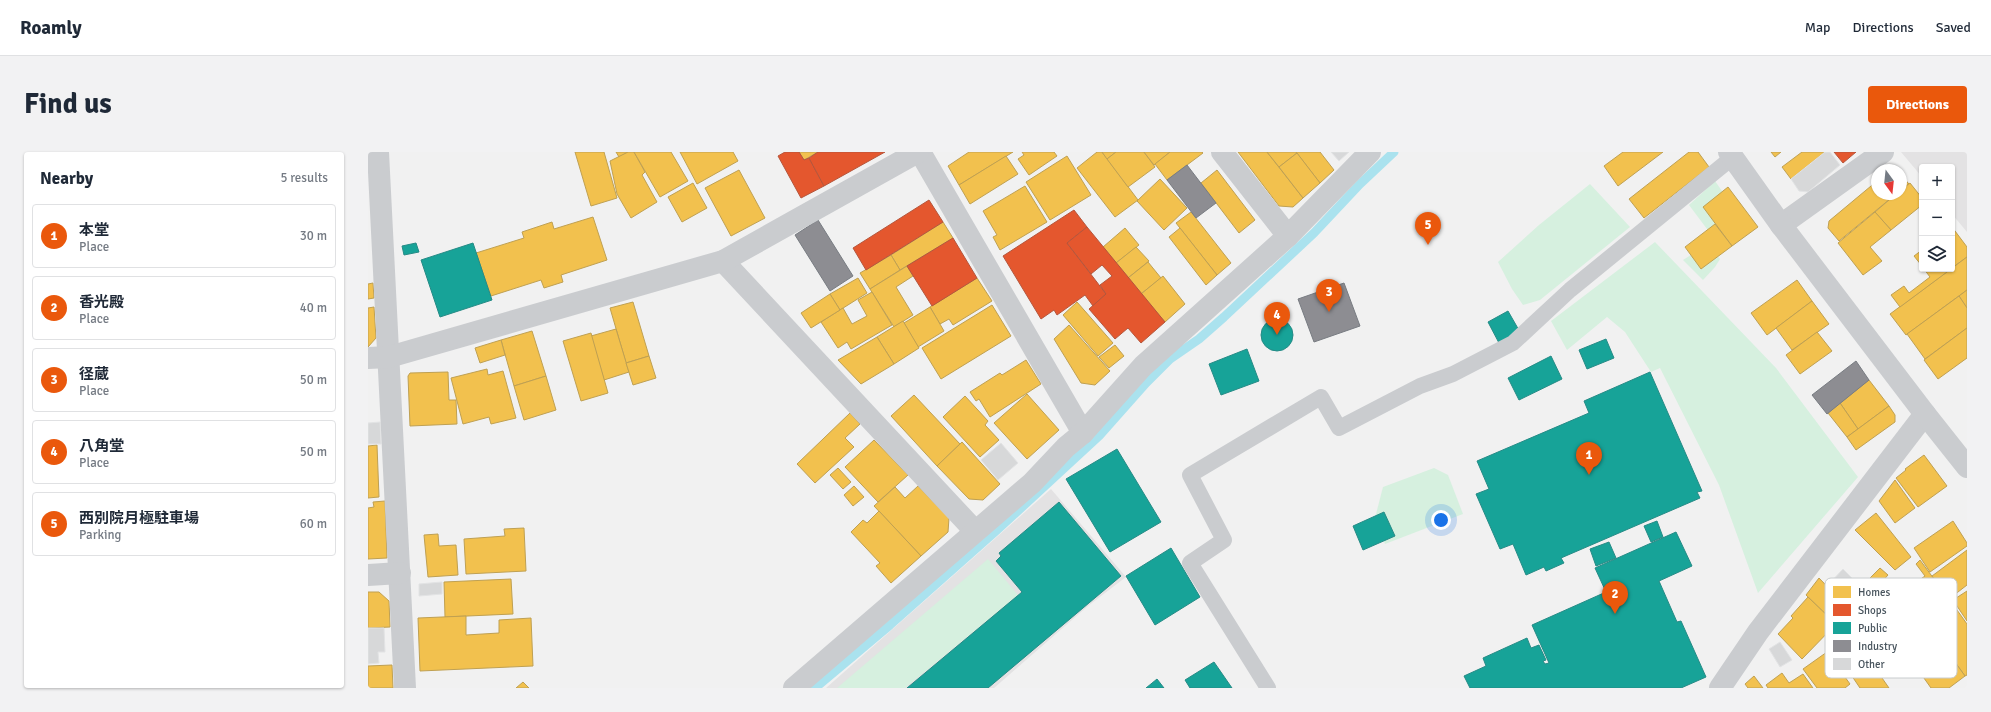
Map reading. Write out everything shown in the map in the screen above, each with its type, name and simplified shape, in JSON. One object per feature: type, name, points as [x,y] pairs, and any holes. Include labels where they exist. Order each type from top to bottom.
[{"type":"street","points":[[378,152],[405,688]]},
{"type":"street","points":[[368,358],[389,357],[723,261],[919,152],[1083,432]]},
{"type":"street","points":[[1222,152],[1288,236]]},
{"type":"street","points":[[794,688],[1032,483],[1066,447],[1083,432],[1143,366],[1288,236],[1370,152]]},
{"type":"street","points":[[1781,224],[1883,152]]},
{"type":"street","points":[[1731,155],[1781,224],[1967,467]]},
{"type":"street","points":[[723,261],[975,531]]},
{"type":"street","points":[[1720,688],[1758,632],[1925,414]]},
{"type":"street","points":[[368,575],[400,573]]},
{"type":"lane","points":[[1268,688],[1190,564],[1224,540],[1190,475],[1321,397],[1339,428],[1420,386],[1453,374],[1514,343],[1570,290],[1731,155]]},
{"type":"shaded area","points":[[1901,152],[1967,152],[1967,232],[1955,218],[1955,164],[1919,164],[1919,173]]},
{"type":"shaded area","points":[[1051,489],[1126,577],[1088,606],[994,688],[826,688]]},
{"type":"green space","points":[[1715,181],[1738,214],[1710,233],[1689,205]]},
{"type":"green space","points":[[1590,184],[1630,227],[1540,300],[1523,305],[1512,289],[1498,262],[1539,225]]},
{"type":"green space","points":[[1655,242],[1776,368],[1858,477],[1758,593],[1719,485],[1660,368],[1651,372],[1625,332],[1607,317],[1567,350],[1551,321]]},
{"type":"green space","points":[[1707,245],[1720,259],[1703,280],[1683,260]]},
{"type":"green space","points":[[1434,468],[1448,475],[1463,514],[1385,544],[1375,518],[1383,487]]},
{"type":"green space","points":[[988,559],[1018,595],[905,688],[837,688]]},
{"type":"building: Homes","points":[[575,152],[604,152],[617,198],[591,206]]},
{"type":"building: Homes","points":[[616,152],[628,152],[619,157]]},
{"type":"building: Homes","points":[[628,152],[634,152],[645,172],[642,175],[657,202],[631,218],[617,194],[610,161]]},
{"type":"building: Homes","points":[[634,152],[671,152],[688,181],[660,197]]},
{"type":"building: Homes","points":[[680,152],[733,152],[738,161],[697,184]]},
{"type":"building: Homes","points":[[799,152],[818,152],[804,160]]},
{"type":"building: Homes","points":[[969,152],[1013,152],[959,185],[948,166]]},
{"type":"building: Homes","points":[[1022,152],[1054,152],[1057,156],[1029,175],[1018,159],[1024,155]]},
{"type":"building: Homes","points":[[1097,152],[1102,152],[1138,200],[1115,217],[1077,168]]},
{"type":"building: Homes","points":[[1102,152],[1116,152],[1107,159]]},
{"type":"building: Homes","points":[[1116,152],[1144,152],[1155,167],[1128,187],[1107,159]]},
{"type":"building: Homes","points":[[1144,152],[1170,152],[1154,165]]},
{"type":"building: Homes","points":[[1170,152],[1203,153],[1167,180],[1155,164]]},
{"type":"building: Homes","points":[[1238,152],[1267,152],[1303,198],[1293,207],[1279,206]]},
{"type":"building: Homes","points":[[1267,152],[1296,152],[1297,153],[1279,167]]},
{"type":"building: Homes","points":[[1296,152],[1320,152],[1334,170],[1320,183]]},
{"type":"building: Homes","points":[[1623,152],[1663,152],[1618,186],[1604,166]]},
{"type":"building: Homes","points":[[1689,152],[1698,152],[1709,167],[1644,218],[1629,199]]},
{"type":"building: Homes","points":[[1771,152],[1781,152],[1775,157]]},
{"type":"building: Homes","points":[[1802,152],[1825,152],[1791,179],[1782,167]]},
{"type":"building: Homes","points":[[1297,153],[1320,183],[1303,198],[1279,167]]},
{"type":"building: Homes","points":[[1006,156],[1018,174],[970,204],[959,185]]},
{"type":"building: Homes","points":[[1067,156],[1091,195],[1050,220],[1026,182]]},
{"type":"building: Homes","points":[[739,170],[765,218],[731,236],[705,188]]},
{"type":"building: Homes","points":[[1217,170],[1255,220],[1239,233],[1201,183]]},
{"type":"building: Homes","points":[[1160,179],[1187,208],[1164,230],[1137,201]]},
{"type":"building: Homes","points":[[693,183],[707,208],[682,222],[668,197]]},
{"type":"building: Homes","points":[[1910,183],[1919,194],[1919,207],[1891,230],[1875,212],[1889,200],[1907,200],[1907,185]]},
{"type":"building: Homes","points":[[1025,186],[1047,222],[1000,250],[993,237],[997,235],[983,211]]},
{"type":"building: Homes","points":[[1871,186],[1871,200],[1889,200],[1839,241],[1828,228],[1829,221]]},
{"type":"building: Homes","points":[[1728,187],[1758,227],[1732,246],[1703,207]]},
{"type":"building: Homes","points":[[1191,212],[1231,263],[1217,275],[1176,223]]},
{"type":"building: Homes","points":[[1875,212],[1891,230],[1870,247],[1882,261],[1863,275],[1838,243]]},
{"type":"building: Homes","points":[[593,217],[607,260],[561,275],[563,282],[544,288],[541,280],[491,296],[476,253],[524,238],[522,232],[552,222],[554,229]]},
{"type":"building: Homes","points":[[943,222],[953,238],[900,270],[891,255]]},
{"type":"building: Homes","points":[[1715,224],[1732,246],[1701,269],[1685,247]]},
{"type":"building: Homes","points":[[1125,228],[1139,245],[1116,263],[1103,247]]},
{"type":"building: Homes","points":[[1180,228],[1217,275],[1206,285],[1169,237]]},
{"type":"building: Homes","points":[[1955,231],[1967,247],[1967,257],[1955,266]]},
{"type":"building: Homes","points":[[1136,247],[1149,261],[1128,278],[1116,263]]},
{"type":"building: Homes","points":[[1919,252],[1919,262],[1914,256]]},
{"type":"building: Homes","points":[[891,255],[900,270],[870,289],[860,273]]},
{"type":"building: Homes","points":[[1967,257],[1967,290],[1906,335],[1890,314],[1947,272],[1955,272],[1955,266]]},
{"type":"building: Homes","points":[[1148,262],[1161,278],[1141,294],[1128,278]]},
{"type":"building: Homes","points":[[907,266],[913,276],[896,287],[913,315],[894,327],[870,289]]},
{"type":"building: Homes","points":[[1926,272],[1947,272],[1900,307],[1891,295],[1904,286],[1909,293],[1930,277]]},
{"type":"building: Homes","points":[[1163,276],[1185,304],[1165,322],[1141,294]]},
{"type":"building: Homes","points":[[858,278],[867,293],[840,310],[830,294]]},
{"type":"building: Homes","points":[[977,278],[992,301],[953,325],[949,319],[940,324],[930,307]]},
{"type":"building: Homes","points":[[1797,280],[1812,301],[1767,335],[1751,313]]},
{"type":"building: Homes","points":[[373,283],[374,298],[368,299],[368,284]]},
{"type":"building: Homes","points":[[1967,290],[1967,308],[1959,296]]},
{"type":"building: Homes","points":[[872,292],[892,325],[851,349],[847,342],[838,348],[821,322],[843,308],[852,324],[867,316],[858,300]]},
{"type":"building: Homes","points":[[830,294],[840,310],[811,328],[801,313]]},
{"type":"building: Homes","points":[[1959,296],[1967,308],[1967,328],[1925,359],[1907,334]]},
{"type":"building: Homes","points":[[1812,301],[1829,324],[1792,350],[1776,328]]},
{"type":"building: Homes","points":[[633,302],[649,356],[626,363],[610,308]]},
{"type":"building: Homes","points":[[1077,302],[1113,343],[1098,356],[1063,315]]},
{"type":"building: Homes","points":[[992,305],[1011,336],[941,379],[922,348]]},
{"type":"building: Homes","points":[[374,307],[376,338],[368,347],[368,308]]},
{"type":"building: Homes","points":[[930,307],[944,331],[918,347],[904,323]]},
{"type":"building: Homes","points":[[903,321],[919,348],[894,364],[877,337]]},
{"type":"building: Homes","points":[[1069,325],[1110,371],[1095,385],[1081,383],[1054,339]]},
{"type":"building: Homes","points":[[1967,328],[1967,358],[1938,379],[1924,360]]},
{"type":"building: Homes","points":[[616,329],[629,372],[604,380],[591,336]]},
{"type":"building: Homes","points":[[532,331],[546,376],[514,386],[501,340]]},
{"type":"building: Homes","points":[[1817,332],[1832,351],[1800,374],[1786,355]]},
{"type":"building: Homes","points":[[591,333],[608,393],[581,401],[563,341]]},
{"type":"building: Homes","points":[[877,337],[894,364],[861,384],[838,360]]},
{"type":"building: Homes","points":[[501,340],[505,355],[480,363],[475,348]]},
{"type":"building: Homes","points":[[1115,345],[1124,356],[1109,368],[1099,357]]},
{"type":"building: Homes","points":[[649,356],[656,378],[633,385],[626,363]]},
{"type":"building: Homes","points":[[1026,360],[1041,384],[990,417],[979,399],[976,401],[970,392],[1000,373],[1002,375]]},
{"type":"building: Homes","points":[[487,369],[488,375],[503,371],[516,418],[491,424],[489,417],[463,424],[451,378]]},
{"type":"building: Homes","points":[[448,372],[449,400],[456,400],[457,424],[410,426],[408,376],[410,373]]},
{"type":"building: Homes","points":[[546,376],[556,410],[524,420],[514,386]]},
{"type":"building: Homes","points":[[1869,380],[1889,406],[1858,429],[1840,403]]},
{"type":"building: Homes","points":[[1027,394],[1059,430],[1027,459],[994,423]]},
{"type":"building: Homes","points":[[914,395],[960,444],[937,466],[891,416]]},
{"type":"building: Homes","points":[[965,396],[988,421],[985,425],[999,440],[980,457],[943,417]]},
{"type":"building: Homes","points":[[1840,403],[1858,429],[1847,437],[1828,413]]},
{"type":"building: Homes","points":[[1889,406],[1895,415],[1895,422],[1856,450],[1847,437]]},
{"type":"building: Homes","points":[[850,413],[860,424],[845,438],[854,447],[815,483],[797,464]]},
{"type":"building: Homes","points":[[874,440],[908,475],[878,502],[845,467]]},
{"type":"building: Homes","points":[[962,442],[1000,484],[983,500],[969,499],[937,466]]},
{"type":"building: Homes","points":[[377,445],[379,497],[368,498],[368,446]]},
{"type":"building: Homes","points":[[1924,455],[1947,486],[1918,507],[1896,478],[1906,470],[1905,469]]},
{"type":"building: Homes","points":[[838,468],[851,482],[843,489],[830,475]]},
{"type":"building: Homes","points":[[1895,480],[1915,508],[1895,523],[1879,501]]},
{"type":"building: Homes","points":[[854,486],[864,497],[853,506],[844,495]]},
{"type":"building: Homes","points":[[918,486],[949,518],[948,532],[921,556],[874,506],[895,487],[905,498]]},
{"type":"building: Homes","points":[[385,501],[387,558],[368,559],[368,508],[374,507],[373,502]]},
{"type":"building: Homes","points":[[879,511],[921,556],[891,583],[876,566],[880,563],[851,532],[863,520],[867,523]]},
{"type":"building: Homes","points":[[1876,513],[1911,557],[1895,570],[1855,530]]},
{"type":"building: Homes","points":[[1953,521],[1967,543],[1967,546],[1930,572],[1914,548]]},
{"type":"building: Homes","points":[[524,528],[526,571],[466,574],[464,539],[505,536],[504,529]]},
{"type":"building: Homes","points":[[438,534],[439,546],[456,545],[458,575],[428,577],[424,535]]},
{"type":"building: Homes","points":[[1967,550],[1967,585],[1957,593],[1957,578],[1933,578],[1932,576]]},
{"type":"building: Homes","points":[[1920,560],[1933,578],[1922,578],[1925,576],[1916,564]]},
{"type":"building: Homes","points":[[1880,568],[1888,575],[1885,578],[1870,578]]},
{"type":"building: Homes","points":[[1819,578],[1825,584],[1825,613],[1806,595]]},
{"type":"building: Homes","points":[[511,579],[513,614],[445,617],[444,582]]},
{"type":"building: Homes","points":[[1967,591],[1967,621],[1957,606],[1957,597]]},
{"type":"building: Homes","points":[[368,592],[379,592],[389,601],[390,627],[368,628]]},
{"type":"building: Homes","points":[[1808,597],[1825,613],[1825,635],[1802,659],[1778,634],[1793,618],[1791,616]]},
{"type":"building: Homes","points":[[1957,610],[1967,624],[1967,675],[1965,676],[1957,665]]},
{"type":"building: Homes","points":[[466,616],[466,635],[499,633],[499,620],[531,618],[533,666],[420,671],[418,618]]},
{"type":"building: Homes","points":[[1825,653],[1825,678],[1846,678],[1850,684],[1845,688],[1817,688],[1803,669]]},
{"type":"building: Homes","points":[[392,665],[393,688],[368,688],[368,666]]},
{"type":"building: Homes","points":[[1957,665],[1965,676],[1949,688],[1931,688],[1924,678],[1957,678]]},
{"type":"building: Homes","points":[[1782,673],[1789,683],[1803,674],[1813,688],[1768,688],[1766,685]]},
{"type":"building: Homes","points":[[1754,676],[1763,688],[1748,688],[1745,684]]},
{"type":"building: Homes","points":[[1853,678],[1882,678],[1889,688],[1860,688]]},
{"type":"building: Homes","points":[[523,682],[529,688],[516,688]]},
{"type":"building: Shops","points":[[785,152],[799,152],[804,160],[809,158],[824,186],[801,198],[778,156]]},
{"type":"building: Shops","points":[[818,152],[885,152],[824,186],[809,158]]},
{"type":"building: Shops","points":[[1834,152],[1856,152],[1843,163]]},
{"type":"building: Shops","points":[[929,200],[943,222],[866,270],[853,248]]},
{"type":"building: Shops","points":[[1074,210],[1087,227],[1067,243],[1106,294],[1093,306],[1085,295],[1057,315],[1054,310],[1041,319],[1003,256]]},
{"type":"building: Shops","points":[[1087,227],[1165,322],[1141,343],[1128,328],[1115,339],[1089,309],[1106,294],[1100,285],[1112,276],[1102,265],[1091,274],[1067,243]]},
{"type":"building: Shops","points":[[953,238],[977,278],[932,306],[907,266]]},
{"type":"building: Public","points":[[416,243],[419,252],[404,255],[402,246]]},
{"type":"building: Public","points":[[473,243],[492,300],[440,317],[421,260]]},
{"type":"building: Public","points":[[1508,311],[1520,332],[1499,343],[1488,322]]},
{"type":"building: Public","points":[[1274,319],[1280,319],[1289,323],[1293,335],[1289,347],[1280,351],[1274,351],[1265,347],[1261,338],[1261,332],[1265,323]]},
{"type":"building: Public","points":[[1606,339],[1614,358],[1587,369],[1579,350]]},
{"type":"building: Public","points":[[1247,349],[1259,381],[1221,395],[1209,364]]},
{"type":"building: Public","points":[[1551,356],[1562,379],[1519,400],[1508,378]]},
{"type":"building: Public","points":[[1650,372],[1702,491],[1697,492],[1700,498],[1561,558],[1564,563],[1546,571],[1544,567],[1526,575],[1513,544],[1500,549],[1476,494],[1489,489],[1477,461],[1589,413],[1584,401]]},
{"type":"building: Public","points":[[1117,449],[1161,522],[1110,552],[1066,479]]},
{"type":"building: Public","points":[[1059,502],[1121,576],[988,688],[907,688],[1022,592],[996,561],[1001,556],[999,553]]},
{"type":"building: Public","points":[[1384,512],[1395,536],[1363,550],[1353,526]]},
{"type":"building: Public","points":[[1657,521],[1663,537],[1651,542],[1644,526]]},
{"type":"building: Public","points":[[1676,532],[1692,566],[1659,581],[1677,622],[1681,621],[1706,677],[1681,688],[1470,688],[1464,676],[1486,666],[1483,658],[1527,638],[1531,648],[1539,645],[1546,660],[1543,661],[1545,664],[1549,663],[1532,625],[1606,592],[1595,568]]},
{"type":"building: Public","points":[[1609,542],[1616,558],[1596,566],[1590,549]]},
{"type":"building: Public","points":[[1171,548],[1200,597],[1155,625],[1126,576]]},
{"type":"building: Public","points":[[1214,662],[1232,688],[1190,688],[1185,680]]},
{"type":"building: Public","points":[[1157,679],[1164,688],[1146,688]]},
{"type":"building: Industry","points":[[1187,165],[1216,203],[1196,218],[1167,180]]},
{"type":"building: Industry","points":[[818,220],[853,276],[830,291],[795,235]]},
{"type":"building: Industry","points":[[1344,283],[1360,326],[1314,342],[1298,299]]},
{"type":"building: Industry","points":[[1856,361],[1869,380],[1827,414],[1812,395]]},
{"type":"building: Other","points":[[1331,152],[1349,152],[1339,161]]},
{"type":"building: Other","points":[[1825,152],[1830,152],[1840,165],[1808,192],[1799,191],[1791,179]]},
{"type":"building: Other","points":[[380,422],[381,444],[368,444],[368,423]]},
{"type":"building: Other","points":[[1001,443],[1018,463],[998,480],[981,460]]},
{"type":"building: Other","points":[[1843,569],[1852,578],[1835,578]]},
{"type":"building: Other","points":[[442,582],[442,594],[419,596],[419,584]]},
{"type":"building: Other","points":[[368,628],[384,628],[385,652],[378,652],[379,663],[368,664]]},
{"type":"building: Other","points":[[1780,642],[1792,660],[1780,667],[1769,649]]},
{"type":"waterway","points":[[815,688],[890,625],[996,531],[1099,436],[1146,383],[1170,359],[1199,339],[1224,317],[1314,233],[1360,184],[1394,152]]},
{"type":"place","name":"西別院月極駐車場","points":[[1428,245]]},
{"type":"place","name":"径蔵","points":[[1329,312]]},
{"type":"place","name":"八角堂","points":[[1277,335]]},
{"type":"place","name":"本堂","points":[[1589,475]]},
{"type":"place","name":"香光殿","points":[[1615,614]]}]
